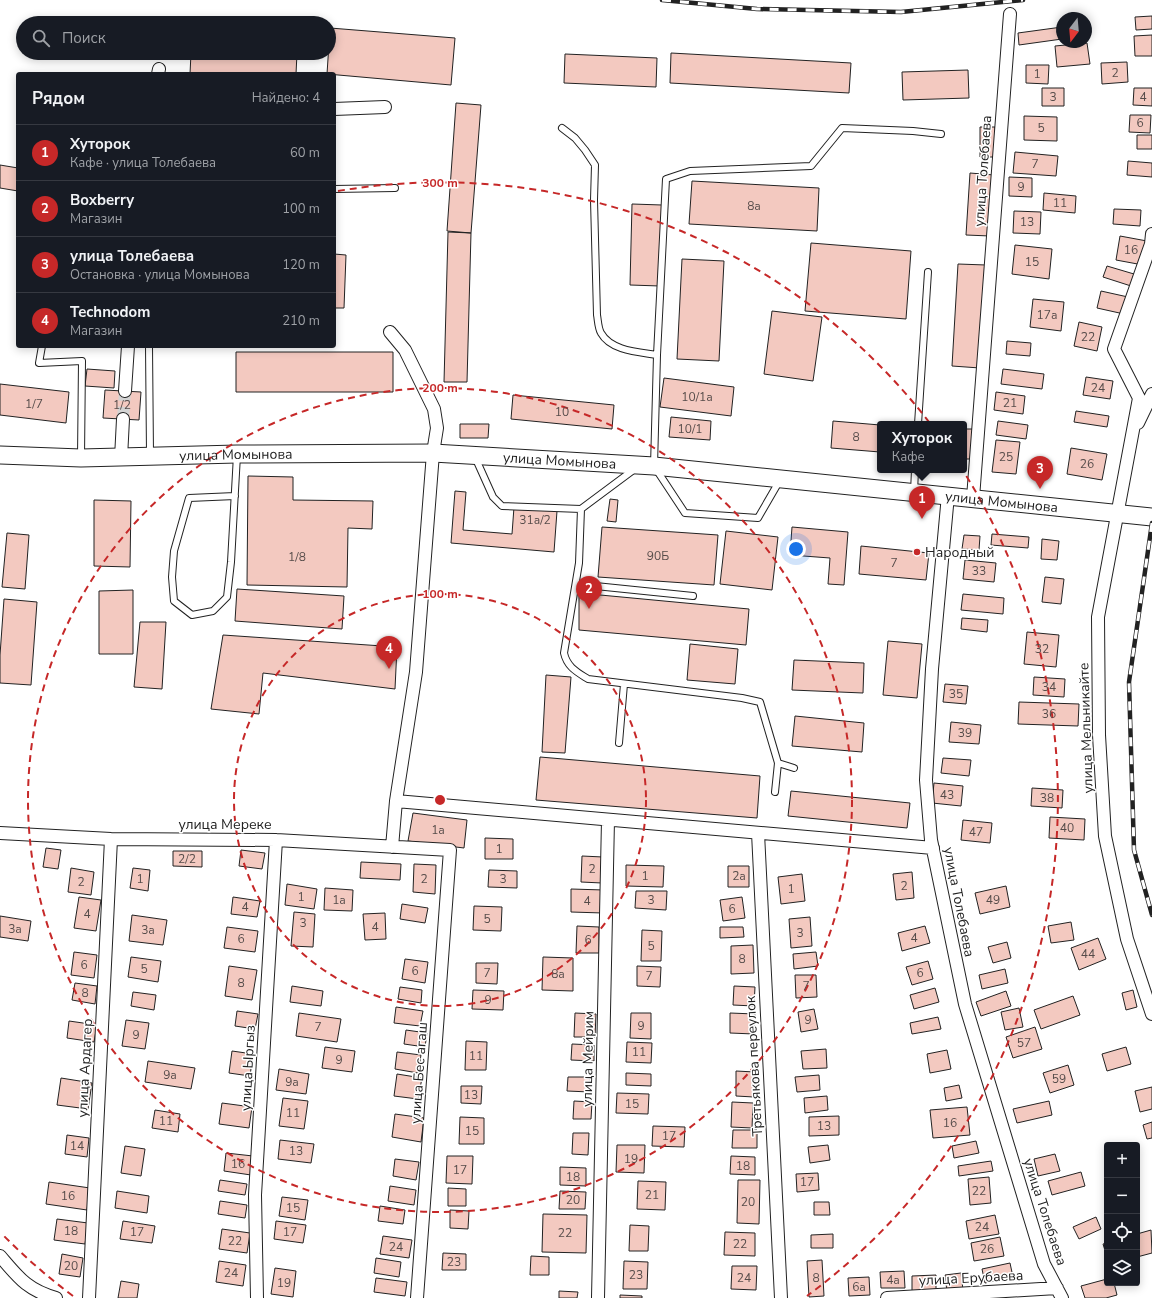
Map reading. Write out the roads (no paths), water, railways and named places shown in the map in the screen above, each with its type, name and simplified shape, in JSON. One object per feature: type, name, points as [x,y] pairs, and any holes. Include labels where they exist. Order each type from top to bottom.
[{"type":"main road","name":"улица Момынова","points":[[0,455],[81,458],[237,454],[433,453],[474,455],[647,465],[1152,517]]},
{"type":"street","name":"улица Толебаева","points":[[973,498],[1010,14]]},
{"type":"street","points":[[336,109],[385,107]]},
{"type":"street","name":"улица Мельникайте","points":[[1152,234],[1151,244],[1114,349],[1138,398],[1098,617],[1099,735],[1105,836],[1128,939],[1152,1014]]},
{"type":"street","points":[[390,332],[405,350],[434,409],[437,428],[433,453],[416,672],[396,801],[392,847]]},
{"type":"street","points":[[125,391],[128,348]]},
{"type":"street","name":"улица Мельникайте","points":[[1131,437],[1152,394]]},
{"type":"street","points":[[122,458],[123,419]]},
{"type":"street","name":"улица Толебаева","points":[[948,496],[932,669],[926,780],[933,848],[964,1004],[1044,1264],[1059,1293]]},
{"type":"street","points":[[396,801],[933,848]]},
{"type":"street","name":"улица Мейрим","points":[[598,1298],[608,820]]},
{"type":"street","name":"улица Мереке","points":[[0,833],[111,839],[276,840],[450,850]]},
{"type":"street","name":"Третьякова переулок","points":[[758,833],[781,1298]]},
{"type":"street","name":"улица Ардагер","points":[[89,1298],[111,839]]},
{"type":"street","name":"улица Ыргыз","points":[[257,1298],[255,1195],[276,840]]},
{"type":"street","name":"улица Бес агаш","points":[[417,1298],[450,850]]},
{"type":"street","points":[[0,1256],[22,1282],[42,1294],[56,1298]]},
{"type":"street","name":"улица Ерубаева","points":[[887,1298],[1059,1293]]},
{"type":"lane","points":[[562,128],[575,138],[595,165],[594,200],[596,315],[600,333],[610,344],[633,351],[657,355]]},
{"type":"lane","points":[[781,479],[758,518],[685,513],[647,465],[657,355],[666,179],[690,171],[811,166],[842,128],[913,131],[941,134]]},
{"type":"lane","points":[[336,190],[395,188]]},
{"type":"lane","points":[[918,421],[928,272]]},
{"type":"lane","points":[[42,348],[40,363],[82,361],[81,458]]},
{"type":"lane","points":[[149,348],[150,457]]},
{"type":"lane","points":[[235,496],[189,498],[174,551],[172,577],[174,601],[192,614],[213,612],[227,597],[231,562],[235,496],[237,454]]},
{"type":"lane","points":[[474,455],[493,497],[502,506],[580,509],[647,465]]},
{"type":"lane","points":[[914,492],[915,473]]},
{"type":"lane","points":[[580,509],[579,563],[564,653],[566,661],[573,670],[588,679],[742,698],[760,702],[778,763],[775,792]]},
{"type":"lane","points":[[576,584],[693,596]]},
{"type":"lane","points":[[619,743],[624,684]]},
{"type":"lane","points":[[778,763],[794,768]]},
{"type":"tunnel","points":[[123,419],[125,391]]},
{"type":"railway","points":[[662,0],[757,9],[901,12],[1023,0]]},
{"type":"railway","points":[[1152,523],[1129,682],[1134,850],[1152,915]]},
{"type":"place","name":"улица Толебаева","points":[[1040,489]]},
{"type":"place","name":"Хуторок","points":[[922,519]]},
{"type":"place","name":"Народный","points":[[917,552]]},
{"type":"place","name":"Boxberry","points":[[589,609]]},
{"type":"place","name":"Technodom","points":[[389,669]]}]
